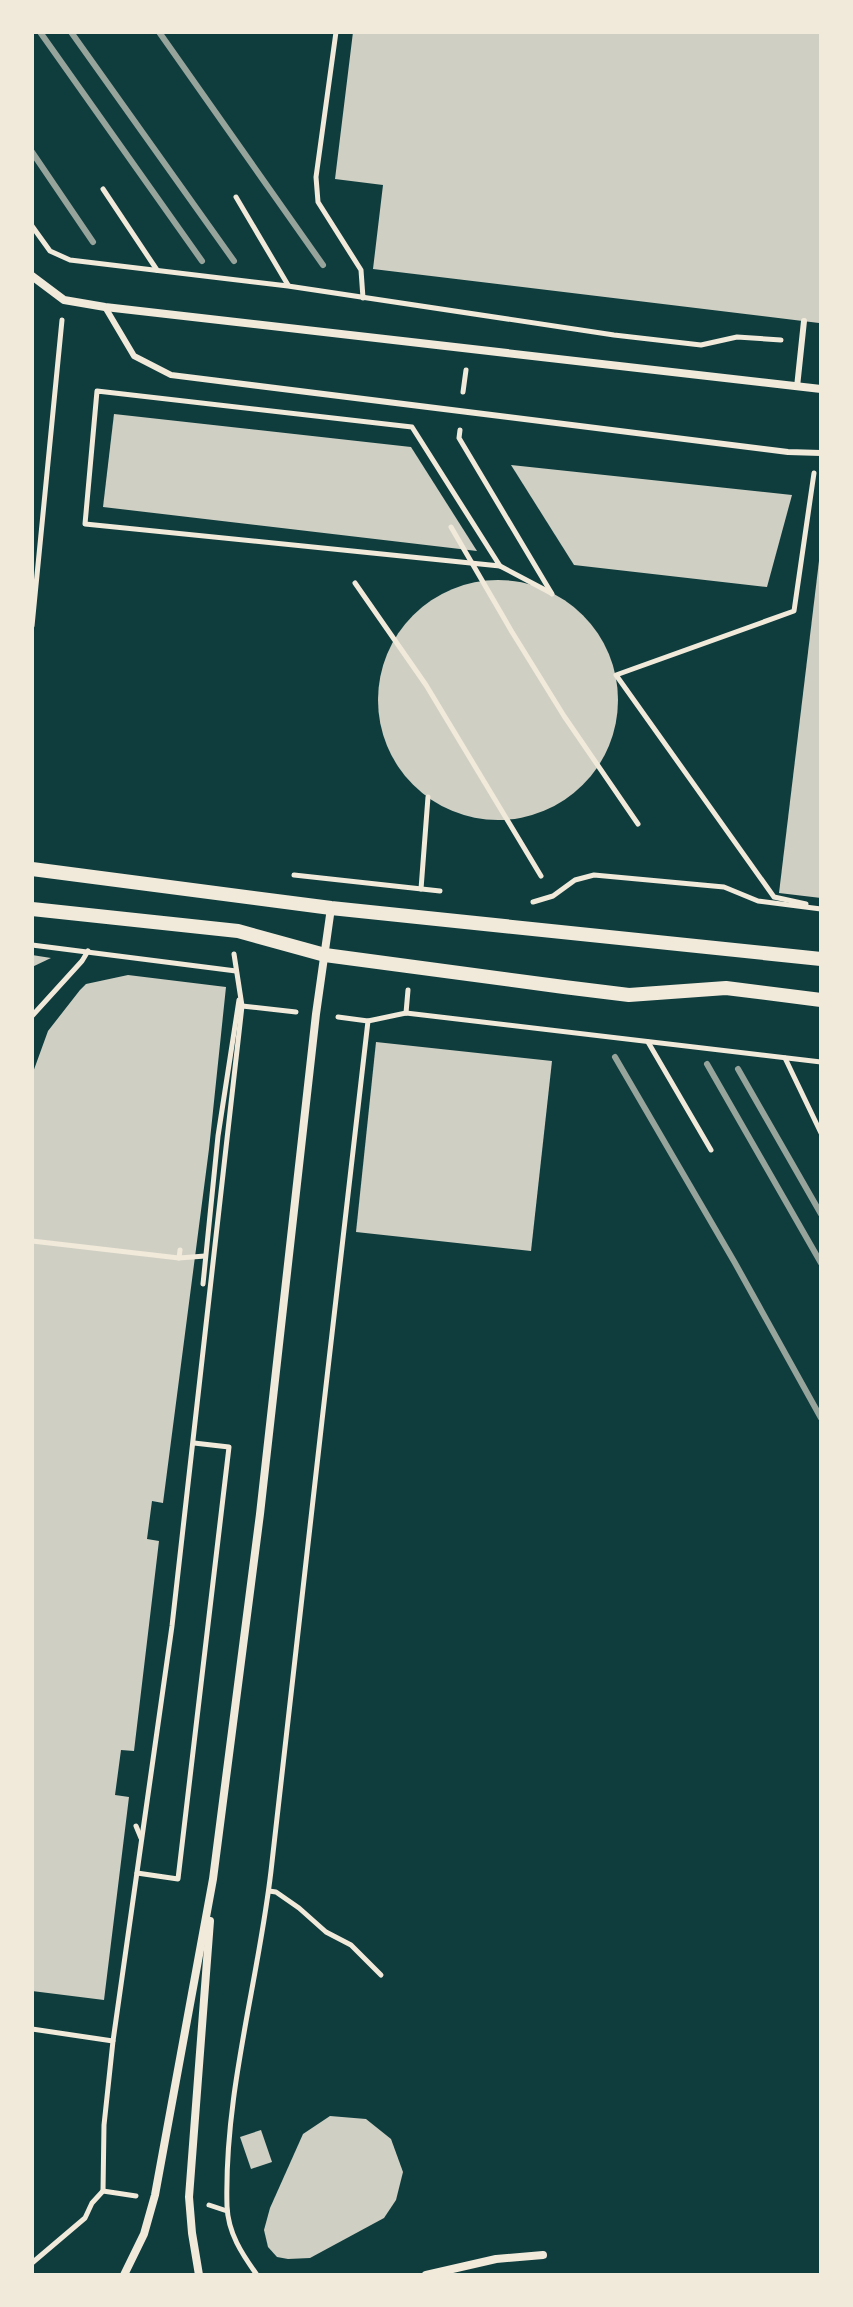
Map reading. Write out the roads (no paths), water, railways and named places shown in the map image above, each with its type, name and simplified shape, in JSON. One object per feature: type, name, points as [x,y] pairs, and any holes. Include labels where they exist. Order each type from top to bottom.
[{"type":"street","points":[[32,276],[64,300],[105,307],[821,389]]},
{"type":"street","points":[[32,869],[331,908],[821,959]]},
{"type":"street","points":[[199,2275],[189,2197],[213,1879],[262,1499],[316,1014],[331,908]]},
{"type":"street","points":[[32,909],[238,931],[325,955],[629,995],[726,988],[821,1000]]},
{"type":"street","points":[[124,2275],[144,2234],[155,2195],[213,1879]]},
{"type":"street","points":[[426,2275],[496,2259],[543,2255]]},
{"type":"lane","points":[[105,307],[134,356],[171,375],[788,452],[819,453]]},
{"type":"lane","points":[[797,387],[804,321]]},
{"type":"railway","points":[[40,32],[202,261]]},
{"type":"railway","points":[[71,32],[234,261]]},
{"type":"railway","points":[[159,32],[323,265]]},
{"type":"railway","points":[[32,152],[93,242]]},
{"type":"railway","points":[[615,1057],[821,1418]]},
{"type":"railway","points":[[707,1064],[821,1263]]},
{"type":"railway","points":[[738,1069],[821,1214]]}]
